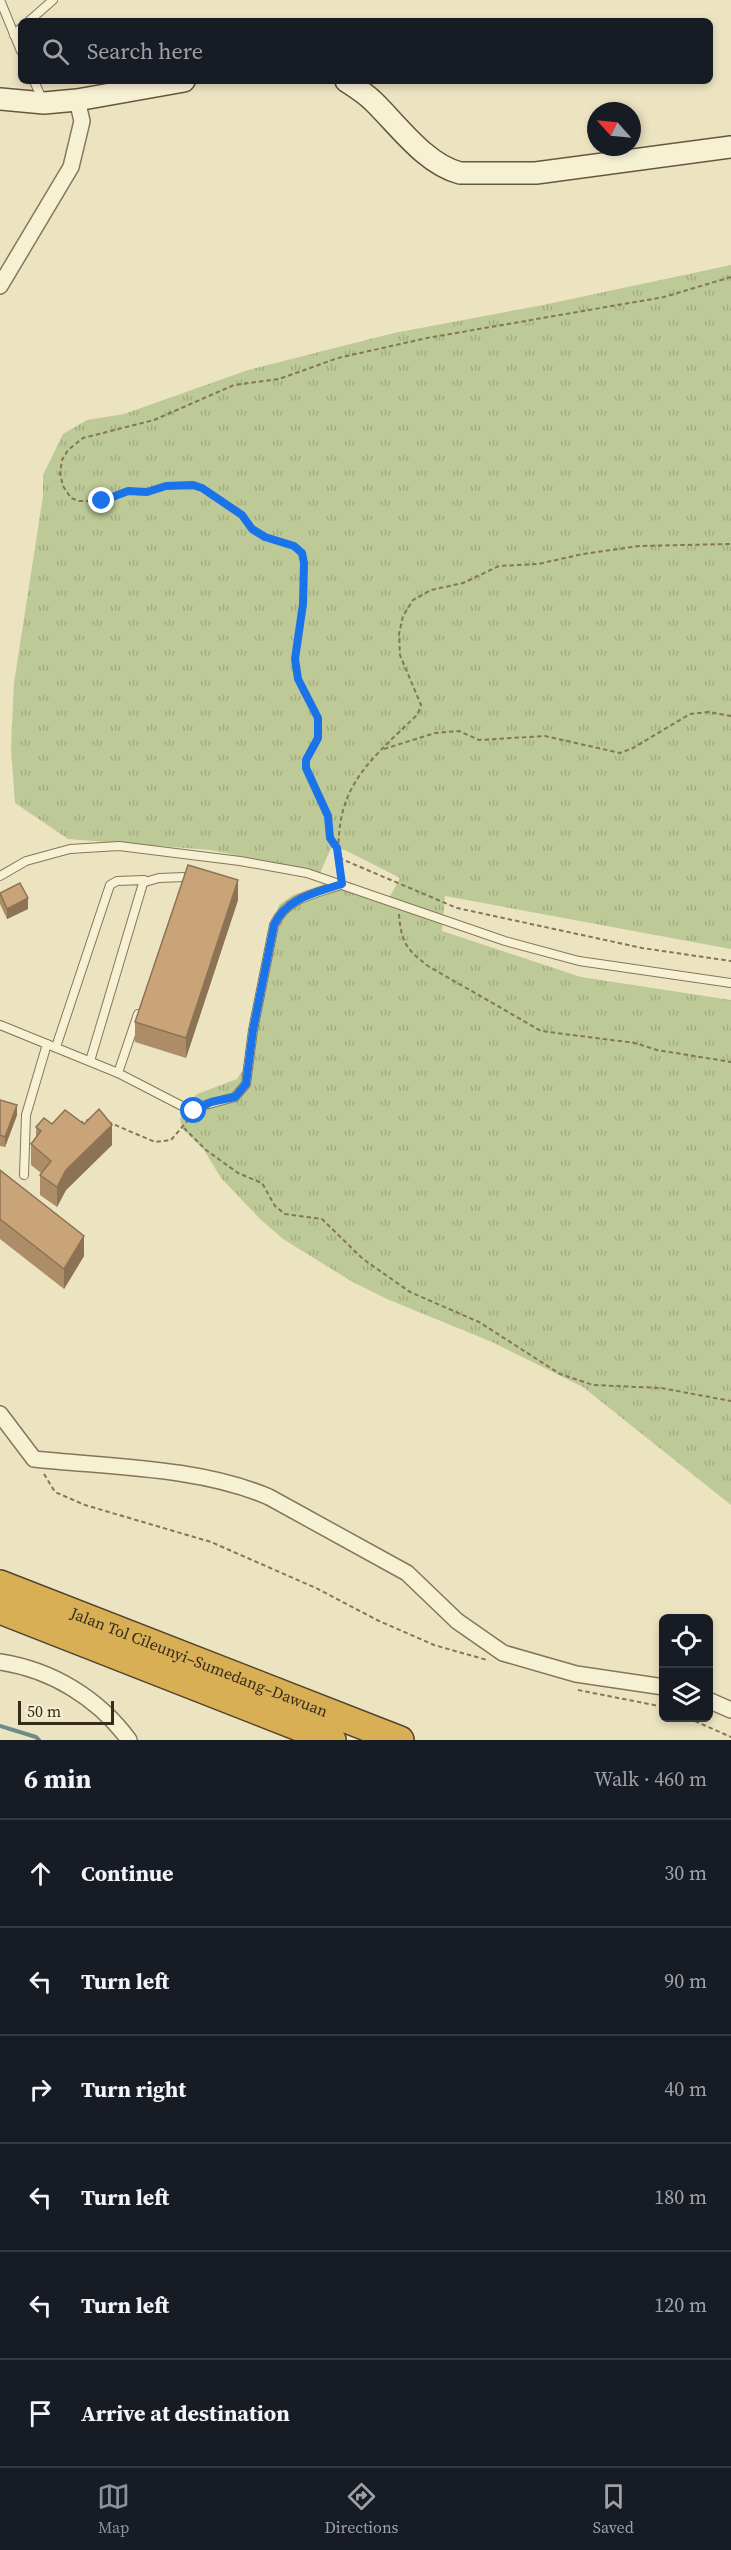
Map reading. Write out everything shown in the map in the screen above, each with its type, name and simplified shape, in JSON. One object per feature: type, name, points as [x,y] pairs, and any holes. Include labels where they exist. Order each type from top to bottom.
[{"type":"highway","name":"Jalan Tol Cileunyi–Sumedang–Dawuan","points":[[0,1584],[400,1740]]},
{"type":"highway","name":"Jalan Tol Cileunyi–Sumedang–Dawuan","points":[[0,1610],[332,1740]]},
{"type":"main road","points":[[0,99],[44,102],[76,100],[167,84]]},
{"type":"main road","points":[[350,84],[370,98],[430,158],[450,171],[460,173],[536,173],[731,147]]},
{"type":"street","points":[[0,286],[70,167],[82,121],[76,100]]},
{"type":"street","points":[[0,1414],[34,1460],[205,1478],[247,1488],[293,1510],[407,1573],[457,1621],[503,1653],[576,1674],[659,1686]]},
{"type":"street","points":[[0,1662],[22,1665],[69,1684],[118,1724],[129,1740]]},
{"type":"street","points":[[713,1702],[731,1710]]},
{"type":"lane","points":[[0,0],[18,44]]},
{"type":"lane","points":[[32,18],[53,0]]},
{"type":"lane","points":[[14,35],[18,31]]},
{"type":"lane","points":[[35,84],[44,102]]},
{"type":"lane","points":[[0,876],[26,861],[70,849],[119,846],[192,855],[307,873],[505,941],[579,961],[731,983]]},
{"type":"lane","points":[[181,888],[192,855]]},
{"type":"lane","points":[[56,1047],[110,885],[117,881],[142,879],[145,882],[159,878],[185,877]]},
{"type":"lane","points":[[90,1061],[145,882]]},
{"type":"lane","points":[[0,1025],[118,1073],[183,1106],[194,1108],[235,1097],[246,1084],[253,1030],[274,925],[279,913],[305,897],[342,884]]},
{"type":"lane","points":[[118,1073],[140,1007]]},
{"type":"lane","points":[[24,1175],[26,1115],[47,1044]]},
{"type":"path","points":[[337,848],[330,838],[328,816],[306,768],[306,760],[318,738],[318,718],[298,679],[295,659],[303,604],[304,563],[302,553],[294,546],[265,537],[252,529],[242,515],[202,488],[193,485],[166,486],[147,492],[128,491],[102,501],[80,501],[71,498],[63,486],[60,473],[62,460],[83,438],[154,420],[234,385],[279,379],[338,358],[427,338],[664,297],[731,277]]},
{"type":"path","points":[[342,884],[337,848],[348,793],[358,774],[418,714],[421,705],[400,655],[399,634],[403,616],[413,600],[431,590],[463,583],[499,566],[529,565],[582,554],[639,546],[731,544]]},
{"type":"path","points":[[381,750],[435,733],[459,731],[479,740],[545,736],[620,753],[633,748],[690,714],[708,712],[731,716]]},
{"type":"path","points":[[339,858],[457,908],[642,948],[731,961]]},
{"type":"path","points":[[398,905],[400,931],[404,943],[413,954],[428,966],[541,1030],[635,1043],[667,1052],[731,1062]]},
{"type":"path","points":[[102,1121],[114,1123],[154,1142],[171,1140],[184,1128],[194,1111],[211,1102]]},
{"type":"path","points":[[72,1125],[91,1119]]},
{"type":"path","points":[[184,1128],[206,1150],[238,1173],[262,1183],[275,1206],[285,1214],[322,1219],[363,1259],[402,1286],[486,1326],[560,1374],[593,1385],[661,1388],[731,1401]]},
{"type":"path","points":[[34,1460],[55,1492],[85,1504],[211,1542],[316,1588],[379,1621],[434,1645],[492,1661]]},
{"type":"path","points":[[578,1689],[659,1706]]},
{"type":"path","points":[[697,1722],[731,1737]]},
{"type":"green space","points":[[731,265],[731,949],[445,896],[442,931],[581,977],[731,1000],[731,1505],[583,1387],[492,1342],[387,1299],[351,1281],[283,1239],[260,1219],[221,1178],[204,1150],[182,1128],[180,1119],[186,1105],[197,1094],[237,1079],[243,1070],[251,1015],[264,969],[264,949],[279,905],[293,895],[333,881],[350,882],[388,900],[400,878],[347,851],[332,846],[320,873],[211,850],[68,839],[15,803],[11,747],[14,683],[43,496],[43,475],[63,434],[87,420],[124,414],[248,370],[394,333],[543,305]]},
{"type":"building","points":[[188,865],[238,880],[186,1038],[135,1022]]},
{"type":"building","points":[[20,883],[28,898],[7,909],[0,893]]},
{"type":"building","points":[[0,1100],[17,1105],[5,1137],[0,1135]]},
{"type":"building","points":[[99,1109],[112,1125],[66,1170],[57,1187],[40,1175],[51,1161],[31,1144],[41,1131],[36,1127],[44,1118],[52,1124],[65,1110],[84,1124]]},
{"type":"building","points":[[0,1170],[84,1236],[64,1269],[0,1219]]},
{"type":"waterway","points":[[0,1726],[36,1737],[39,1740]]},
{"type":"route","points":[[102,501],[128,491],[147,492],[166,486],[193,485],[202,488],[242,515],[252,529],[265,537],[294,546],[302,553],[304,563],[303,604],[295,659],[298,679],[318,718],[318,738],[306,760],[306,768],[328,816],[330,838],[337,848],[342,884],[305,897],[290,904],[279,913],[274,925],[253,1030],[246,1084],[235,1097],[211,1102],[194,1111]]}]
